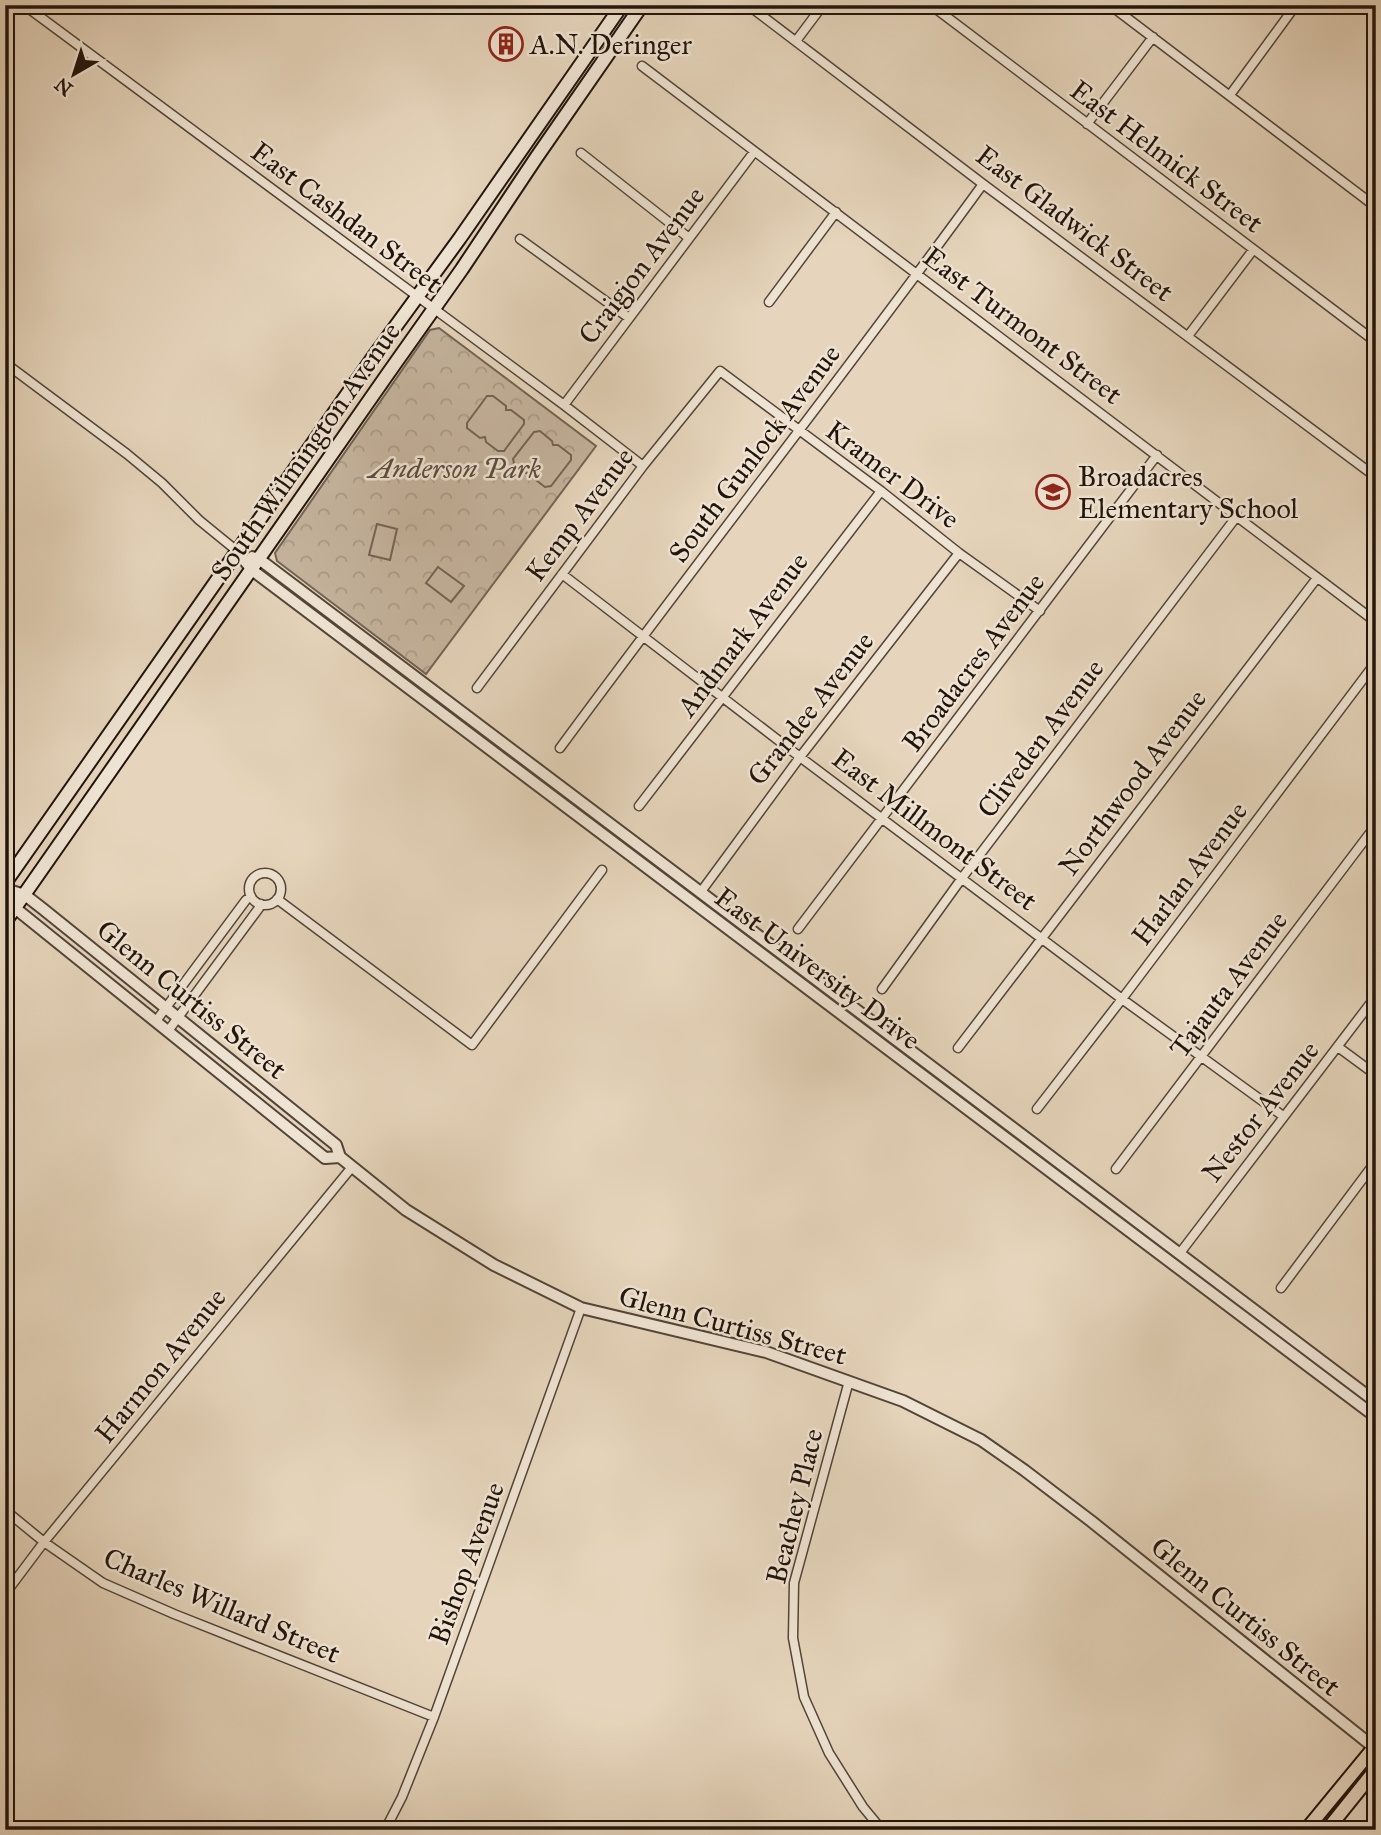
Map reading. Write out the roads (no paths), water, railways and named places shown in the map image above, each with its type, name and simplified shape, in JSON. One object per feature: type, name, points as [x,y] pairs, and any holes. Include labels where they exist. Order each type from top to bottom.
[{"type":"main road","name":"South Wilmington Avenue","points":[[5,888],[237,551],[418,298],[622,5]]},
{"type":"main road","name":"South Wilmington Avenue","points":[[5,922],[434,309],[642,5]]},
{"type":"main road","points":[[1306,1830],[1375,1747]]},
{"type":"main road","points":[[1327,1830],[1376,1769]]},
{"type":"street","name":"East Cashdan Street","points":[[24,5],[643,466]]},
{"type":"street","name":"East Gladwick Street","points":[[748,5],[1376,477]]},
{"type":"street","points":[[796,41],[823,5]]},
{"type":"street","name":"East Helmick Street","points":[[931,5],[1376,342]]},
{"type":"street","points":[[1110,5],[1376,206]]},
{"type":"street","points":[[1230,95],[1296,5]]},
{"type":"street","points":[[1087,124],[1153,37]]},
{"type":"street","name":"East Turmont Street","points":[[642,66],[1376,622]]},
{"type":"street","name":"Craigjon Avenue","points":[[564,405],[754,152]]},
{"type":"street","points":[[581,153],[689,238]]},
{"type":"street","name":"South Gunlock Avenue","points":[[560,748],[642,636],[800,432],[983,184]]},
{"type":"street","points":[[769,302],[836,212]]},
{"type":"street","points":[[520,239],[629,318]]},
{"type":"street","points":[[1188,336],[1253,250]]},
{"type":"street","name":"East University Drive","points":[[5,363],[127,454],[162,483],[199,520],[255,565],[696,897],[1376,1417]]},
{"type":"street","name":"Kramer Drive","points":[[720,371],[881,491],[959,554],[1040,611]]},
{"type":"street","name":"Kemp Avenue","points":[[477,688],[643,466],[720,371]]},
{"type":"street","name":"Broadacres Avenue","points":[[798,929],[1157,455]]},
{"type":"street","name":"Andmark Avenue","points":[[639,806],[881,491]]},
{"type":"street","name":"Cliveden Avenue","points":[[882,989],[962,878],[1237,516]]},
{"type":"street","name":"Grandee Avenue","points":[[696,897],[800,757],[959,554]]},
{"type":"street","name":"East Millmont Street","points":[[562,574],[800,757],[1122,999],[1283,1116]]},
{"type":"street","name":"Northwood Avenue","points":[[958,1048],[1317,578]]},
{"type":"street","name":"Harlan Avenue","points":[[1037,1109],[1376,662]]},
{"type":"street","name":"Tajauta Avenue","points":[[1116,1169],[1376,825]]},
{"type":"street","points":[[277,898],[472,1045],[602,870]]},
{"type":"street","points":[[264,873],[279,881],[280,893],[277,898],[273,902],[261,904],[251,896],[253,879],[264,873]]},
{"type":"street","name":"Glenn Curtiss Street","points":[[5,888],[25,895],[166,1008],[336,1145],[340,1157],[406,1210],[494,1265],[581,1308],[766,1352],[904,1401],[981,1440],[1024,1470],[1375,1747]]},
{"type":"street","name":"Glenn Curtiss Street","points":[[5,888],[15,908],[325,1158],[340,1157]]},
{"type":"street","points":[[156,1021],[251,896]]},
{"type":"street","name":"East University Drive","points":[[696,897],[1180,1253],[1376,1402]]},
{"type":"street","points":[[169,1031],[261,904]]},
{"type":"street","name":"Nestor Avenue","points":[[1180,1253],[1376,996]]},
{"type":"street","points":[[1338,1046],[1376,1075]]},
{"type":"street","points":[[1281,1288],[1376,1161]]},
{"type":"street","name":"Harmon Avenue","points":[[5,1594],[44,1542],[352,1167]]},
{"type":"street","points":[[1172,1263],[1180,1253]]},
{"type":"street","name":"Bishop Avenue","points":[[385,1830],[402,1797],[434,1717],[581,1308]]},
{"type":"street","name":"Beachey Place","points":[[849,1381],[794,1583],[793,1638],[804,1697],[829,1753],[863,1807],[883,1830]]},
{"type":"street","name":"Charles Willard Street","points":[[5,1510],[44,1542],[103,1583],[434,1717]]},
{"type":"place","name":"A.N. Deringer","points":[[506,44]]},
{"type":"place","name":"Broadacres Elementary School","points":[[1053,492]]},
{"type":"park label","name":"Anderson Park","points":[[455,468]]}]
